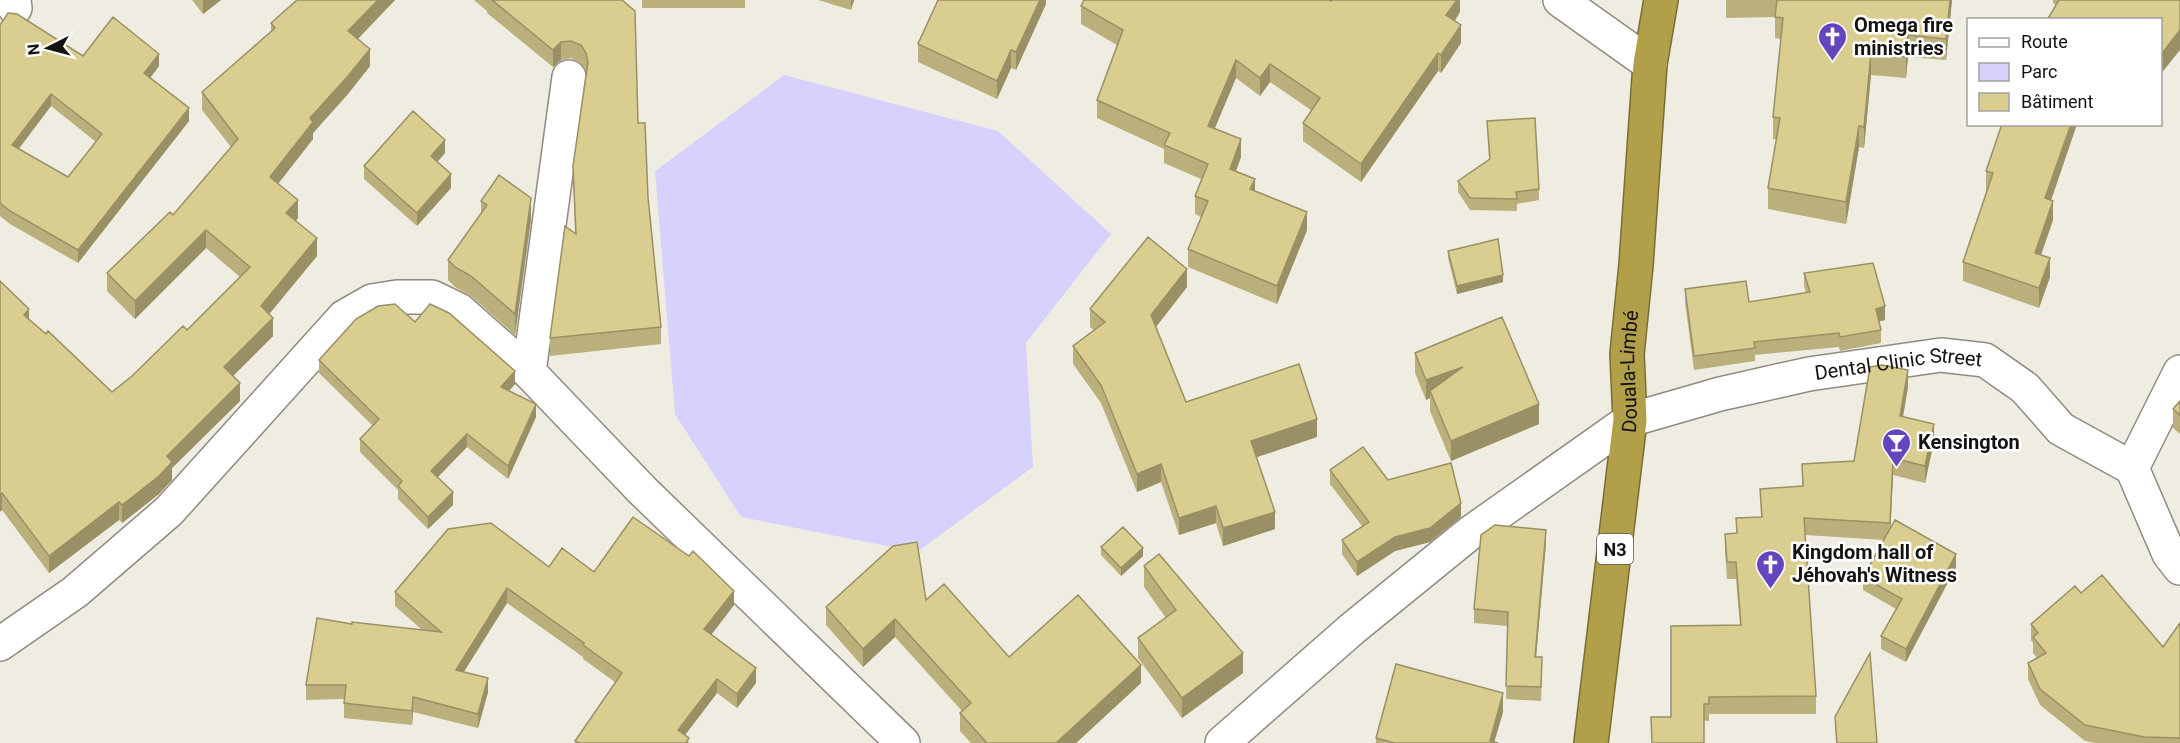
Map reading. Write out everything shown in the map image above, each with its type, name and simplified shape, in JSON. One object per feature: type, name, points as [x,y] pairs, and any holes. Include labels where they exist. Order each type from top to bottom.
[{"type":"highway","name":"Douala-Limbé","points":[[1591,743],[1630,420],[1627,354],[1636,266],[1650,64],[1661,0]]},
{"type":"street","points":[[1560,0],[1650,64]]},
{"type":"street","points":[[529,372],[569,77]]},
{"type":"street","points":[[0,644],[75,592],[169,511],[344,317],[372,301],[397,297],[432,297],[459,310],[529,372],[642,490],[903,743]]},
{"type":"street","name":"Dental Clinic Street","points":[[1222,743],[1352,629],[1470,533],[1630,420],[1720,394],[1809,374],[1941,355],[1984,360],[2025,388],[2061,429],[2132,468]]},
{"type":"street","points":[[2180,372],[2132,468],[2169,554],[2180,567]]},
{"type":"green space","points":[[784,75],[998,131],[1111,234],[1026,343],[1033,467],[917,552],[741,517],[675,414],[655,171]]},
{"type":"building","points":[[297,0],[378,0],[348,31],[370,49],[310,118],[313,122],[270,177],[298,200],[286,213],[317,238],[261,306],[273,318],[224,367],[240,383],[167,456],[172,462],[159,476],[122,505],[119,502],[49,556],[2,493],[0,494],[0,281],[29,309],[24,315],[46,334],[48,331],[112,392],[132,376],[183,326],[187,330],[250,267],[206,230],[135,301],[107,273],[170,212],[173,215],[238,139],[202,92],[275,28],[271,23]]},
{"type":"building","points":[[492,0],[622,0],[635,11],[638,123],[645,123],[648,197],[661,327],[550,338],[565,226],[576,234],[573,166],[588,62],[581,45],[571,41],[561,42],[553,50]]},
{"type":"building","points":[[938,0],[1040,0],[1016,52],[1011,50],[997,81],[918,44]]},
{"type":"building","points":[[1084,0],[1457,0],[1446,15],[1461,25],[1441,55],[1438,53],[1361,164],[1303,123],[1320,98],[1270,64],[1260,78],[1236,60],[1208,126],[1241,139],[1230,169],[1255,179],[1250,189],[1307,212],[1277,286],[1188,249],[1208,201],[1195,196],[1208,164],[1164,145],[1170,133],[1097,100],[1123,30],[1081,6]]},
{"type":"building","points":[[1777,0],[1950,0],[1946,39],[1908,35],[1906,57],[1871,53],[1864,127],[1859,126],[1846,202],[1768,188],[1780,118],[1773,117],[1783,18],[1775,17]]},
{"type":"building","points":[[2059,0],[2180,0],[2180,30],[2162,53],[2162,18],[2048,18]]},
{"type":"building","points":[[8,13],[17,14],[83,56],[113,17],[159,54],[144,73],[189,108],[78,250],[0,203],[0,25]],"holes":[[[51,94],[102,134],[68,177],[12,145]]]},
{"type":"building","points":[[413,111],[445,140],[431,156],[451,174],[417,213],[364,166]]},
{"type":"building","points":[[1535,118],[1539,189],[1516,192],[1517,199],[1470,198],[1458,181],[1490,159],[1487,121]]},
{"type":"building","points":[[2001,126],[2070,126],[2045,198],[2053,201],[2035,253],[2050,258],[2039,288],[1963,262],[1993,173],[1986,171]]},
{"type":"building","points":[[499,175],[531,198],[515,314],[471,276],[448,260],[487,205],[481,201]]},
{"type":"building","points":[[1148,237],[1187,269],[1151,315],[1186,402],[1299,364],[1317,419],[1251,441],[1275,512],[1223,528],[1216,506],[1179,518],[1161,464],[1137,474],[1101,385],[1073,346],[1105,322],[1090,309]]},
{"type":"building","points":[[1498,239],[1503,275],[1457,286],[1448,251]]},
{"type":"building","points":[[1873,263],[1885,306],[1876,309],[1881,330],[1840,337],[1839,333],[1754,342],[1755,348],[1694,356],[1685,289],[1746,281],[1749,302],[1810,292],[1804,273]]},
{"type":"building","points":[[395,304],[415,322],[430,304],[449,313],[515,371],[501,387],[536,404],[508,466],[467,434],[431,471],[453,492],[428,517],[398,486],[402,481],[360,439],[379,419],[319,360],[356,319],[378,306]]},
{"type":"building","points":[[1502,317],[1539,404],[1451,441],[1430,391],[1463,367],[1426,380],[1415,353]]},
{"type":"building","points":[[1882,365],[1908,370],[1900,416],[1934,424],[1925,466],[1893,458],[1890,523],[1804,518],[1816,696],[1709,697],[1709,704],[1704,704],[1704,743],[1652,743],[1651,717],[1671,717],[1671,626],[1741,625],[1736,562],[1727,562],[1725,534],[1737,533],[1736,518],[1762,517],[1760,489],[1803,486],[1802,464],[1854,461],[1870,367]]},
{"type":"building","points":[[2180,401],[2180,415],[2173,409]]},
{"type":"building","points":[[1363,447],[1388,480],[1451,463],[1461,503],[1430,528],[1395,537],[1357,562],[1342,540],[1369,522],[1330,470]]},
{"type":"building","points":[[633,517],[689,556],[693,551],[734,591],[704,629],[756,668],[737,694],[717,679],[678,730],[689,738],[686,743],[579,743],[575,741],[622,673],[507,588],[456,670],[488,678],[478,714],[413,697],[412,711],[344,703],[346,685],[306,685],[317,618],[352,624],[352,622],[441,632],[395,592],[448,529],[491,523],[549,567],[562,548],[594,572]]},
{"type":"building","points":[[1895,520],[1956,554],[1906,649],[1881,636],[1902,599],[1863,577]]},
{"type":"building","points":[[1495,525],[1546,530],[1535,657],[1542,657],[1541,687],[1506,686],[1508,612],[1474,609],[1481,535]]},
{"type":"building","points":[[1123,527],[1143,548],[1121,568],[1101,547]]},
{"type":"building","points":[[917,542],[926,600],[944,584],[1009,657],[1078,595],[1141,665],[1056,743],[987,743],[960,713],[971,703],[895,619],[863,649],[826,607],[893,546]]},
{"type":"building","points":[[1159,554],[1243,653],[1182,698],[1138,638],[1176,610],[1144,566]]},
{"type":"building","points":[[2102,575],[2163,647],[2180,623],[2180,738],[2144,737],[2085,725],[2040,689],[2028,663],[2046,653],[2033,637],[2038,633],[2031,624],[2075,586],[2081,593]]},
{"type":"building","points":[[1870,653],[1877,743],[1837,743],[1835,717]]},
{"type":"building","points":[[1396,664],[1503,693],[1490,741],[1498,743],[1395,743],[1376,738]]},
{"type":"place","name":"Omega fire ministries","points":[[1833,62]]},
{"type":"place","name":"Kensington","points":[[1897,468]]},
{"type":"place","name":"Kingdom hall of Jéhovah's Witness","points":[[1771,590]]}]
